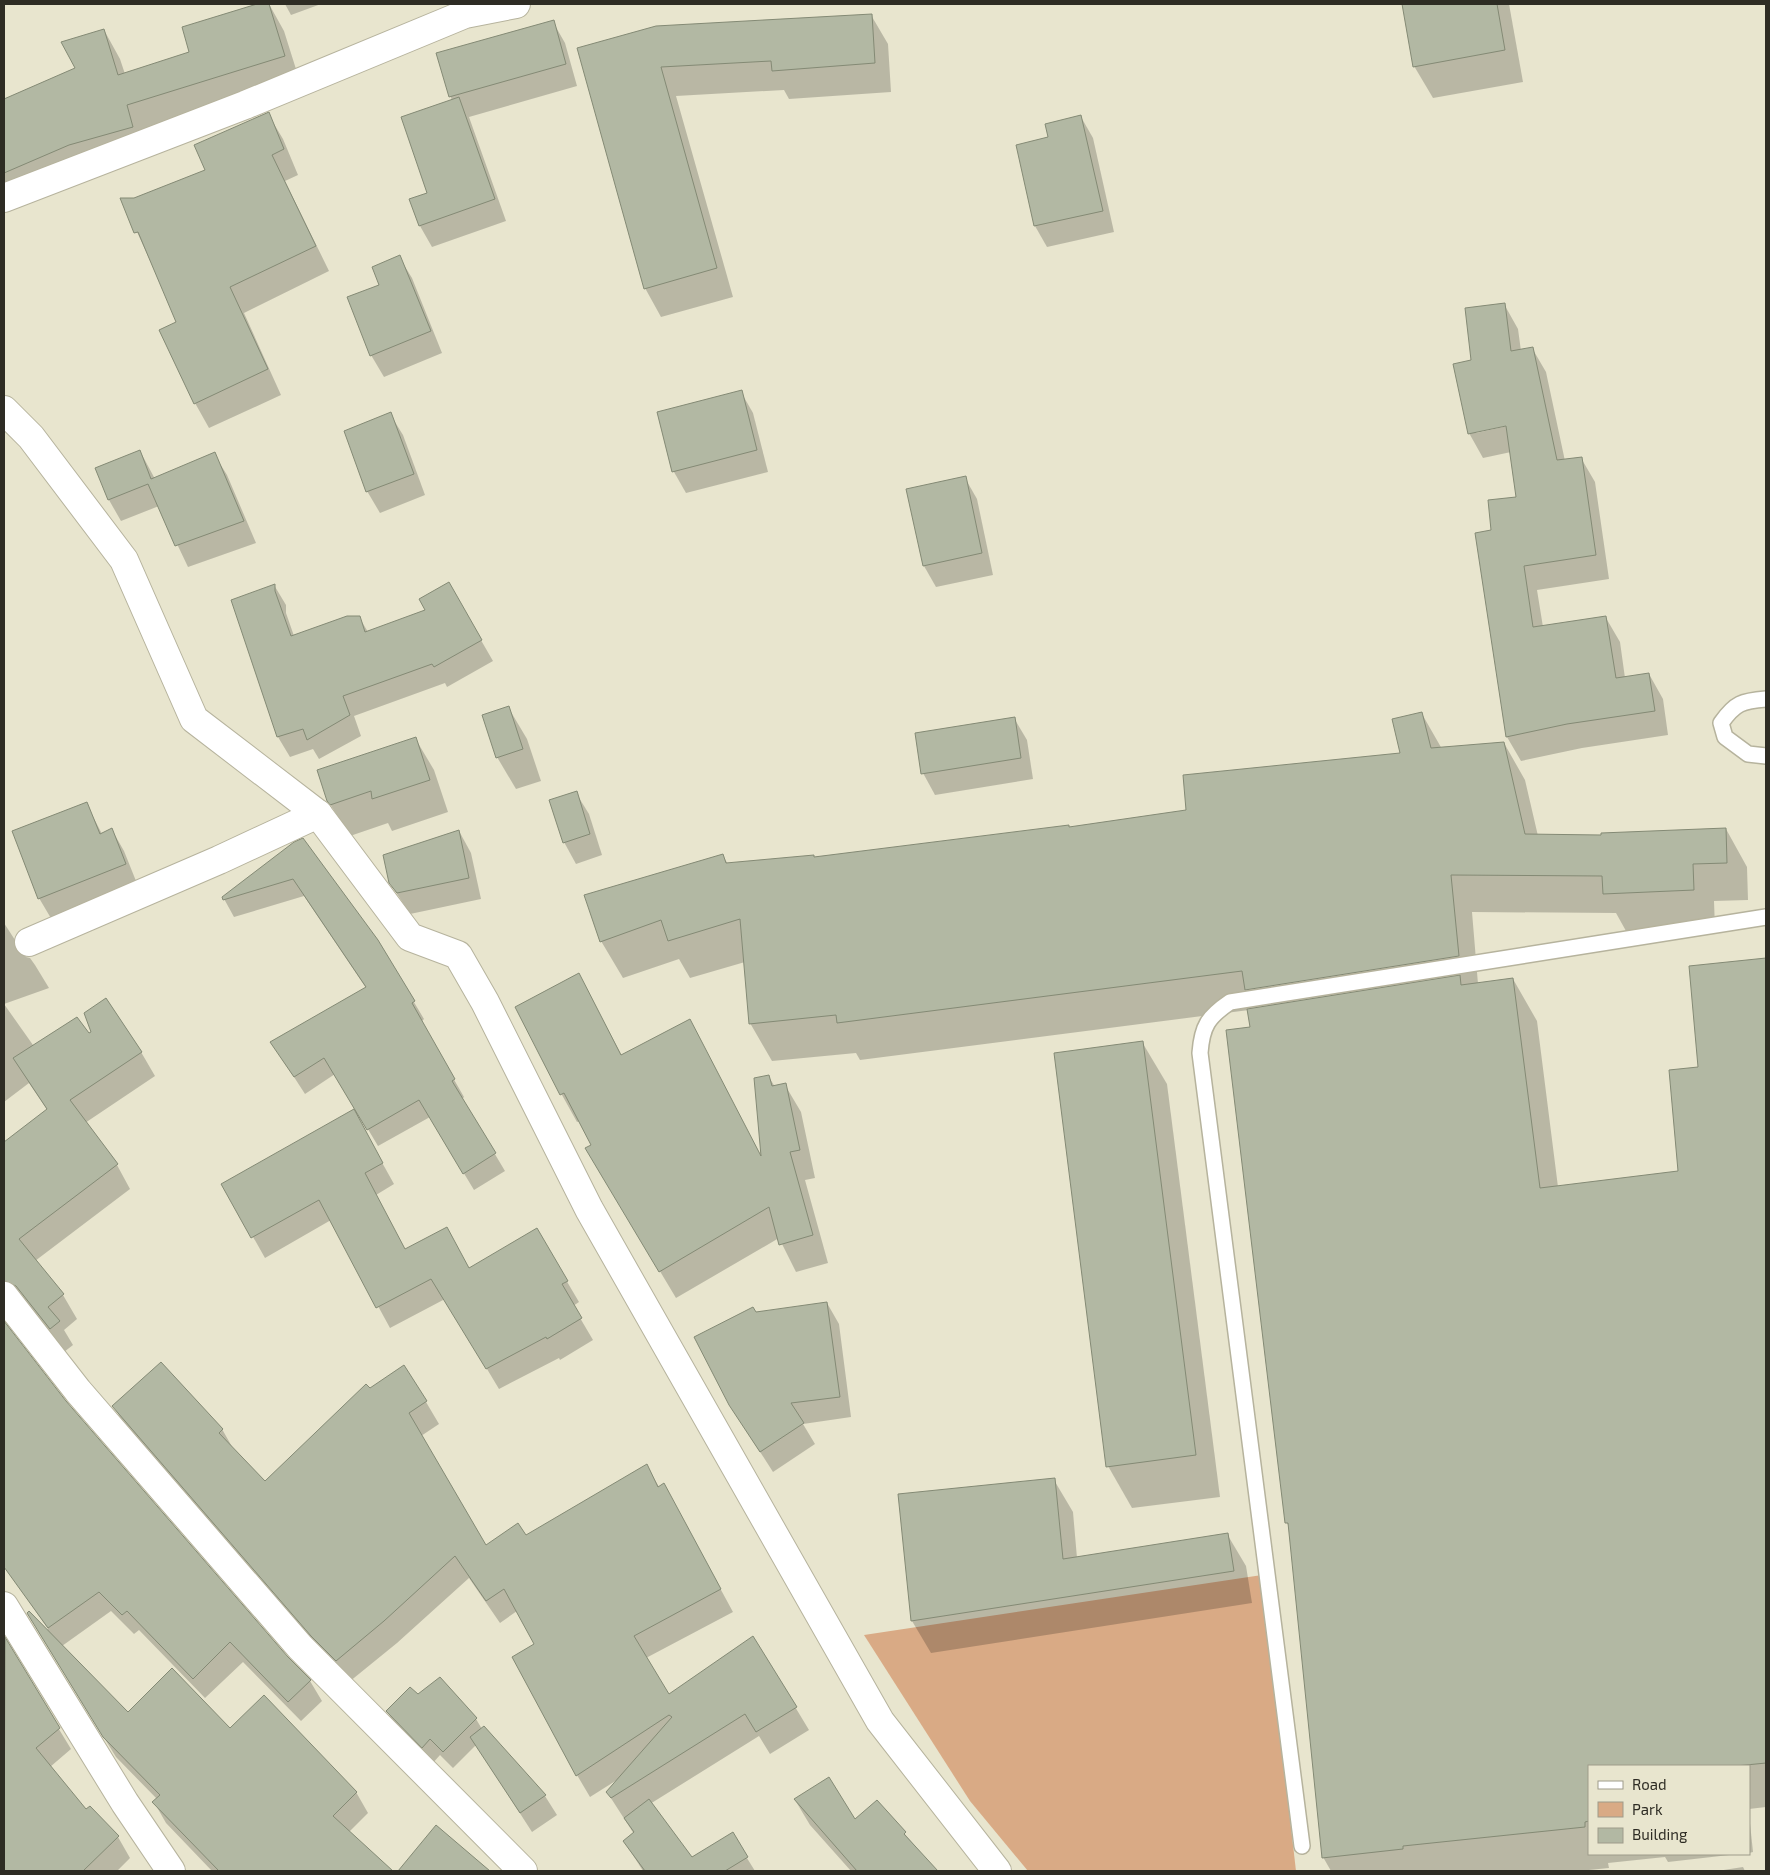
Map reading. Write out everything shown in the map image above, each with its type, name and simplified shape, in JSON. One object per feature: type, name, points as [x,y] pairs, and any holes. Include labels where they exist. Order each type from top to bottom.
[{"type":"street","points":[[4,198],[245,105],[465,14],[516,4]]},
{"type":"street","points":[[4,410],[31,437],[124,560],[194,719],[318,814],[410,937],[458,955],[485,1002],[589,1209],[880,1721],[997,1871]]},
{"type":"street","points":[[29,942],[219,860],[318,814]]},
{"type":"street","points":[[4,1296],[78,1391],[300,1647],[522,1871]]},
{"type":"street","points":[[4,1606],[126,1803],[171,1871]]},
{"type":"lane","points":[[1766,699],[1749,700],[1737,704],[1721,723],[1724,737],[1748,754],[1766,756]]},
{"type":"lane","points":[[1302,1846],[1200,1053],[1202,1033],[1213,1013],[1230,1002],[1766,917]]},
{"type":"green space","points":[[1262,1575],[1296,1871],[1028,1871],[970,1801],[864,1635]]},
{"type":"building","points":[[257,4],[269,4],[285,56],[127,105],[133,127],[69,145],[4,173],[4,99],[75,68],[61,42],[104,29],[118,75],[189,52],[182,27]]},
{"type":"building","points":[[1402,4],[1497,4],[1505,50],[1413,67]]},
{"type":"building","points":[[872,14],[875,63],[772,71],[771,61],[661,67],[717,268],[644,289],[577,48],[656,26]]},
{"type":"building","points":[[554,20],[566,64],[449,97],[436,53]]},
{"type":"building","points":[[459,97],[495,199],[419,226],[409,199],[427,193],[401,117]]},
{"type":"building","points":[[269,112],[284,149],[272,155],[316,246],[230,287],[268,369],[194,404],[159,330],[176,322],[138,232],[134,233],[120,198],[134,198],[205,170],[194,145]]},
{"type":"building","points":[[1081,115],[1103,211],[1034,226],[1016,145],[1048,137],[1045,124]]},
{"type":"building","points":[[400,255],[431,331],[370,356],[347,297],[379,285],[372,267]]},
{"type":"building","points":[[1505,303],[1511,351],[1533,347],[1557,460],[1582,457],[1596,555],[1524,566],[1533,627],[1606,616],[1616,678],[1649,673],[1655,711],[1567,724],[1506,737],[1475,533],[1491,530],[1488,500],[1516,497],[1506,426],[1468,434],[1453,364],[1471,360],[1465,308]]},
{"type":"building","points":[[742,390],[757,450],[672,472],[657,412]]},
{"type":"building","points":[[391,412],[414,474],[366,492],[344,431]]},
{"type":"building","points":[[140,450],[151,479],[215,452],[244,521],[175,546],[148,484],[108,500],[95,468]]},
{"type":"building","points":[[966,476],[982,553],[923,566],[906,489]]},
{"type":"building","points":[[449,582],[482,640],[434,667],[432,664],[343,696],[350,715],[307,740],[303,729],[277,737],[231,600],[275,584],[275,591],[291,636],[347,616],[360,616],[365,632],[425,610],[419,599]]},
{"type":"building","points":[[509,706],[523,749],[496,758],[482,715]]},
{"type":"building","points":[[1422,712],[1431,748],[1504,742],[1525,834],[1601,835],[1601,833],[1726,828],[1727,863],[1693,864],[1694,890],[1603,894],[1602,876],[1451,875],[1459,956],[1245,990],[1242,971],[837,1023],[836,1015],[749,1024],[740,919],[668,941],[661,920],[600,942],[584,895],[723,854],[726,863],[814,855],[814,857],[1069,825],[1069,827],[1186,810],[1183,775],[1400,753],[1392,719]]},
{"type":"building","points":[[1015,717],[1021,758],[921,774],[915,733]]},
{"type":"building","points":[[416,737],[430,780],[372,799],[371,791],[330,805],[317,770]]},
{"type":"building","points":[[577,791],[590,834],[563,843],[549,800]]},
{"type":"building","points":[[87,802],[100,834],[112,828],[126,864],[38,899],[12,831]]},
{"type":"building","points":[[459,830],[469,878],[397,893],[389,883],[383,855]]},
{"type":"building","points":[[303,838],[378,940],[415,1001],[412,1003],[455,1079],[452,1081],[496,1153],[463,1174],[419,1100],[367,1130],[324,1058],[294,1077],[270,1042],[366,987],[293,879],[223,900],[222,897],[294,842]]},
{"type":"building","points":[[1766,958],[1766,1763],[1746,1765],[1588,1765],[1588,1821],[1585,1822],[1585,1827],[1403,1846],[1403,1849],[1322,1858],[1288,1523],[1285,1523],[1226,1030],[1250,1027],[1247,1009],[1460,975],[1461,985],[1513,978],[1540,1188],[1678,1171],[1669,1070],[1698,1067],[1689,966]]},
{"type":"building","points":[[579,973],[621,1055],[690,1019],[761,1156],[754,1078],[769,1075],[772,1086],[786,1083],[800,1150],[790,1152],[813,1235],[779,1245],[769,1207],[659,1272],[585,1148],[591,1145],[564,1093],[560,1095],[515,1007]]},
{"type":"building","points":[[106,998],[142,1052],[70,1100],[118,1164],[19,1239],[64,1294],[48,1307],[60,1321],[50,1329],[16,1286],[4,1281],[4,1142],[47,1109],[13,1058],[77,1017],[89,1033],[91,1032],[84,1013]]},
{"type":"building","points":[[1143,1041],[1196,1455],[1106,1467],[1054,1053]]},
{"type":"building","points":[[354,1109],[383,1163],[365,1173],[405,1249],[447,1227],[469,1268],[537,1228],[568,1281],[562,1284],[582,1318],[547,1339],[546,1337],[486,1369],[431,1279],[376,1308],[319,1200],[251,1238],[221,1184]]},
{"type":"building","points":[[827,1302],[840,1397],[791,1403],[804,1423],[760,1452],[729,1405],[694,1337],[753,1307],[756,1312]]},
{"type":"building","points":[[4,1321],[66,1401],[288,1657],[311,1680],[288,1702],[230,1642],[193,1679],[127,1611],[122,1615],[99,1592],[48,1628],[4,1567]]},
{"type":"building","points":[[161,1362],[223,1429],[219,1433],[265,1481],[366,1384],[370,1388],[404,1365],[427,1401],[409,1413],[486,1545],[518,1523],[526,1535],[647,1464],[658,1487],[664,1483],[721,1589],[634,1636],[669,1694],[753,1636],[797,1707],[756,1732],[745,1714],[611,1798],[606,1792],[672,1717],[669,1715],[576,1776],[512,1657],[534,1644],[504,1589],[486,1601],[455,1556],[384,1621],[336,1661],[311,1636],[112,1406]]},
{"type":"building","points":[[1055,1478],[1063,1559],[1228,1533],[1234,1571],[911,1621],[898,1494]]},
{"type":"building","points":[[29,1611],[128,1712],[172,1668],[230,1728],[264,1695],[357,1792],[333,1816],[393,1871],[219,1871],[152,1802],[160,1795],[103,1737],[27,1613]]},
{"type":"building","points":[[5,1637],[60,1728],[36,1748],[86,1809],[90,1806],[119,1836],[83,1871],[4,1871]]},
{"type":"building","points":[[440,1677],[477,1718],[443,1752],[430,1739],[422,1748],[386,1711],[410,1687],[418,1694]]},
{"type":"building","points":[[484,1726],[546,1795],[520,1813],[470,1737]]},
{"type":"building","points":[[829,1777],[855,1819],[877,1800],[906,1832],[904,1834],[938,1871],[857,1871],[794,1799]]},
{"type":"building","points":[[649,1799],[692,1857],[733,1832],[748,1857],[725,1871],[645,1871],[623,1841],[634,1832],[624,1818]]},
{"type":"building","points":[[436,1825],[490,1871],[398,1871]]}]
